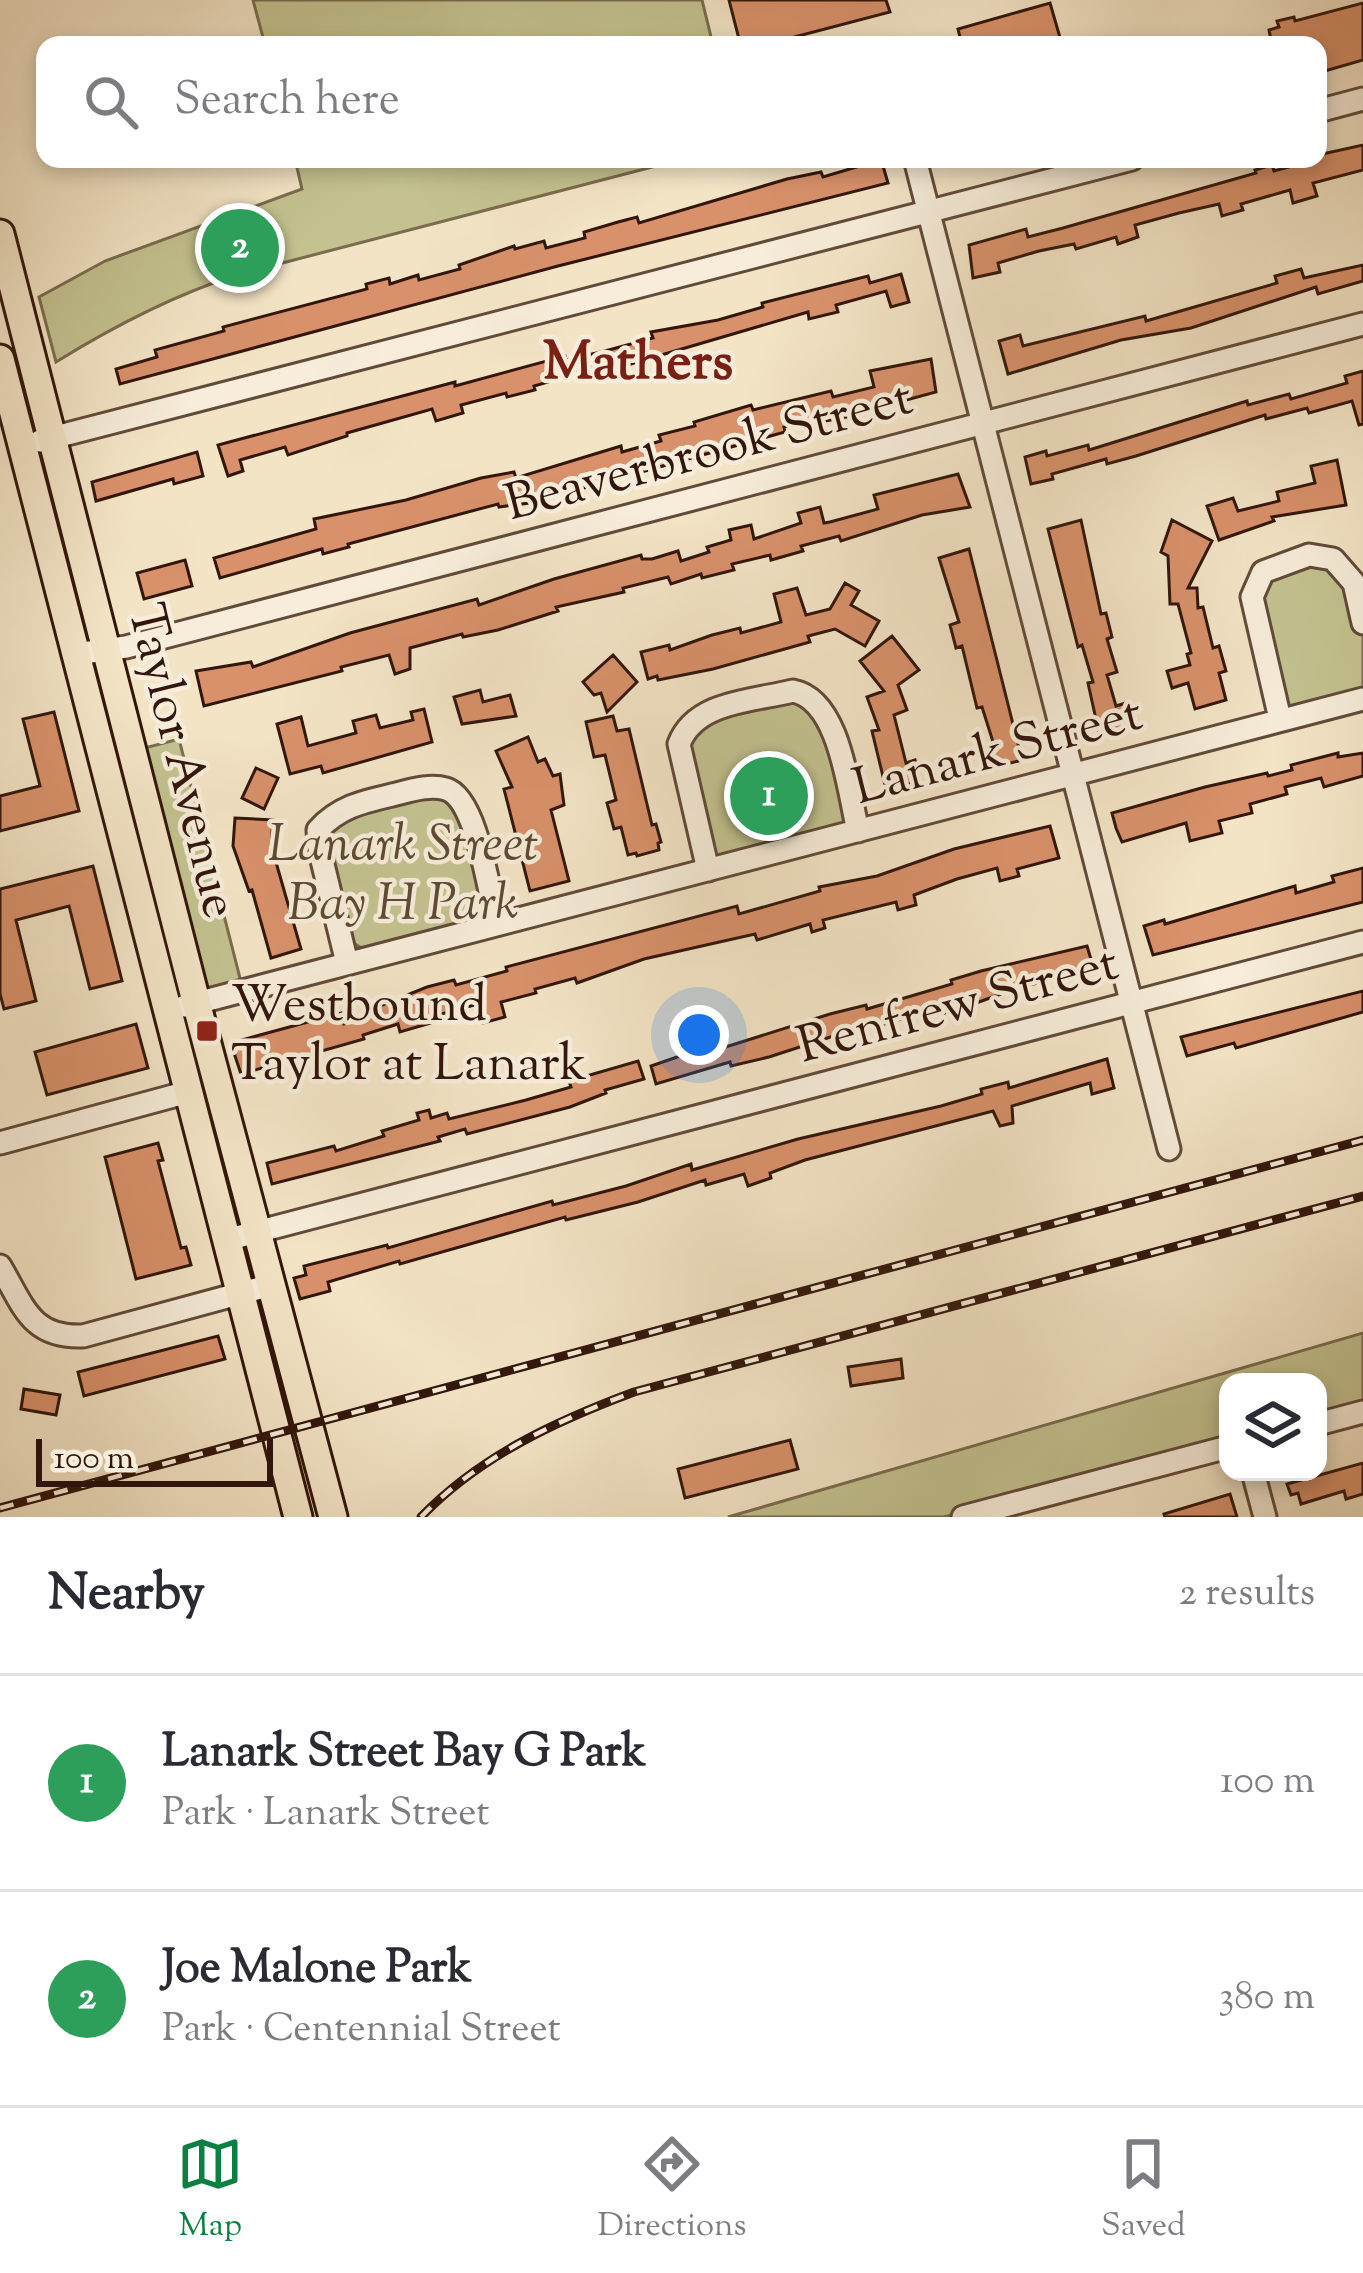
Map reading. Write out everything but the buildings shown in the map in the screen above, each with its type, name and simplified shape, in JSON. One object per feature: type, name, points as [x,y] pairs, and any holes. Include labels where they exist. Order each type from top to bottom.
[{"type":"main road","name":"Taylor Avenue","points":[[0,234],[333,1517]]},
{"type":"main road","name":"Taylor Avenue","points":[[0,358],[298,1517]]},
{"type":"street","points":[[1327,109],[1363,99]]},
{"type":"street","points":[[917,168],[1169,1149]]},
{"type":"street","points":[[22,445],[1097,168]]},
{"type":"street","name":"Beaverbrook Street","points":[[76,654],[107,650],[1363,323]]},
{"type":"street","points":[[1280,719],[1252,598],[1263,572],[1309,555],[1333,559],[1354,583],[1363,623]]},
{"type":"street","points":[[708,870],[679,744],[684,730],[704,713],[793,691],[805,693],[831,723],[858,831]]},
{"type":"street","name":"Lanark Street","points":[[167,1011],[1363,699]]},
{"type":"street","points":[[347,963],[318,830],[350,806],[422,788],[445,789],[459,796],[470,814],[496,924]]},
{"type":"street","name":"Renfrew Street","points":[[226,1240],[1363,942]]},
{"type":"street","points":[[0,1143],[188,1092]]},
{"type":"street","points":[[0,1267],[29,1316],[42,1330],[58,1337],[83,1336],[271,1285]]},
{"type":"street","points":[[1327,1422],[1363,1412]]},
{"type":"street","points":[[963,1517],[1219,1450]]},
{"type":"street","points":[[1255,1481],[1265,1517]]},
{"type":"green space","points":[[253,0],[702,0],[711,36],[263,36]]},
{"type":"green space","points":[[297,168],[648,168],[236,275],[144,313],[56,362],[39,297],[105,261],[302,189]]},
{"type":"green space","points":[[1333,559],[1363,623],[1363,699],[1280,719],[1255,614],[1263,572]]},
{"type":"green space","points":[[99,668],[183,992],[174,993],[91,672]]},
{"type":"green space","points":[[793,691],[819,704],[858,831],[708,870],[684,729]]},
{"type":"green space","points":[[179,739],[243,990],[197,1002],[133,751]]},
{"type":"green space","name":"Lanark Street Bay H Park","points":[[425,795],[447,799],[462,815],[485,906],[480,919],[365,950],[350,941],[332,881],[330,834],[354,812]]},
{"type":"green space","points":[[1363,1333],[1363,1412],[1327,1422],[1327,1373],[1225,1373]]},
{"type":"green space","points":[[1219,1375],[1219,1449],[944,1517],[728,1517]]},
{"type":"railway","points":[[0,1508],[1363,1140]]},
{"type":"railway","points":[[421,1517],[468,1476],[520,1442],[634,1392],[1363,1196]]},
{"type":"place","name":"Joe Malone Park","points":[[240,248]]},
{"type":"place","name":"Lanark Street Bay G Park","points":[[769,796]]},
{"type":"place","name":"Westbound Taylor at Lanark","points":[[207,1031]]},
{"type":"district","name":"Mathers","points":[[638,359]]}]
